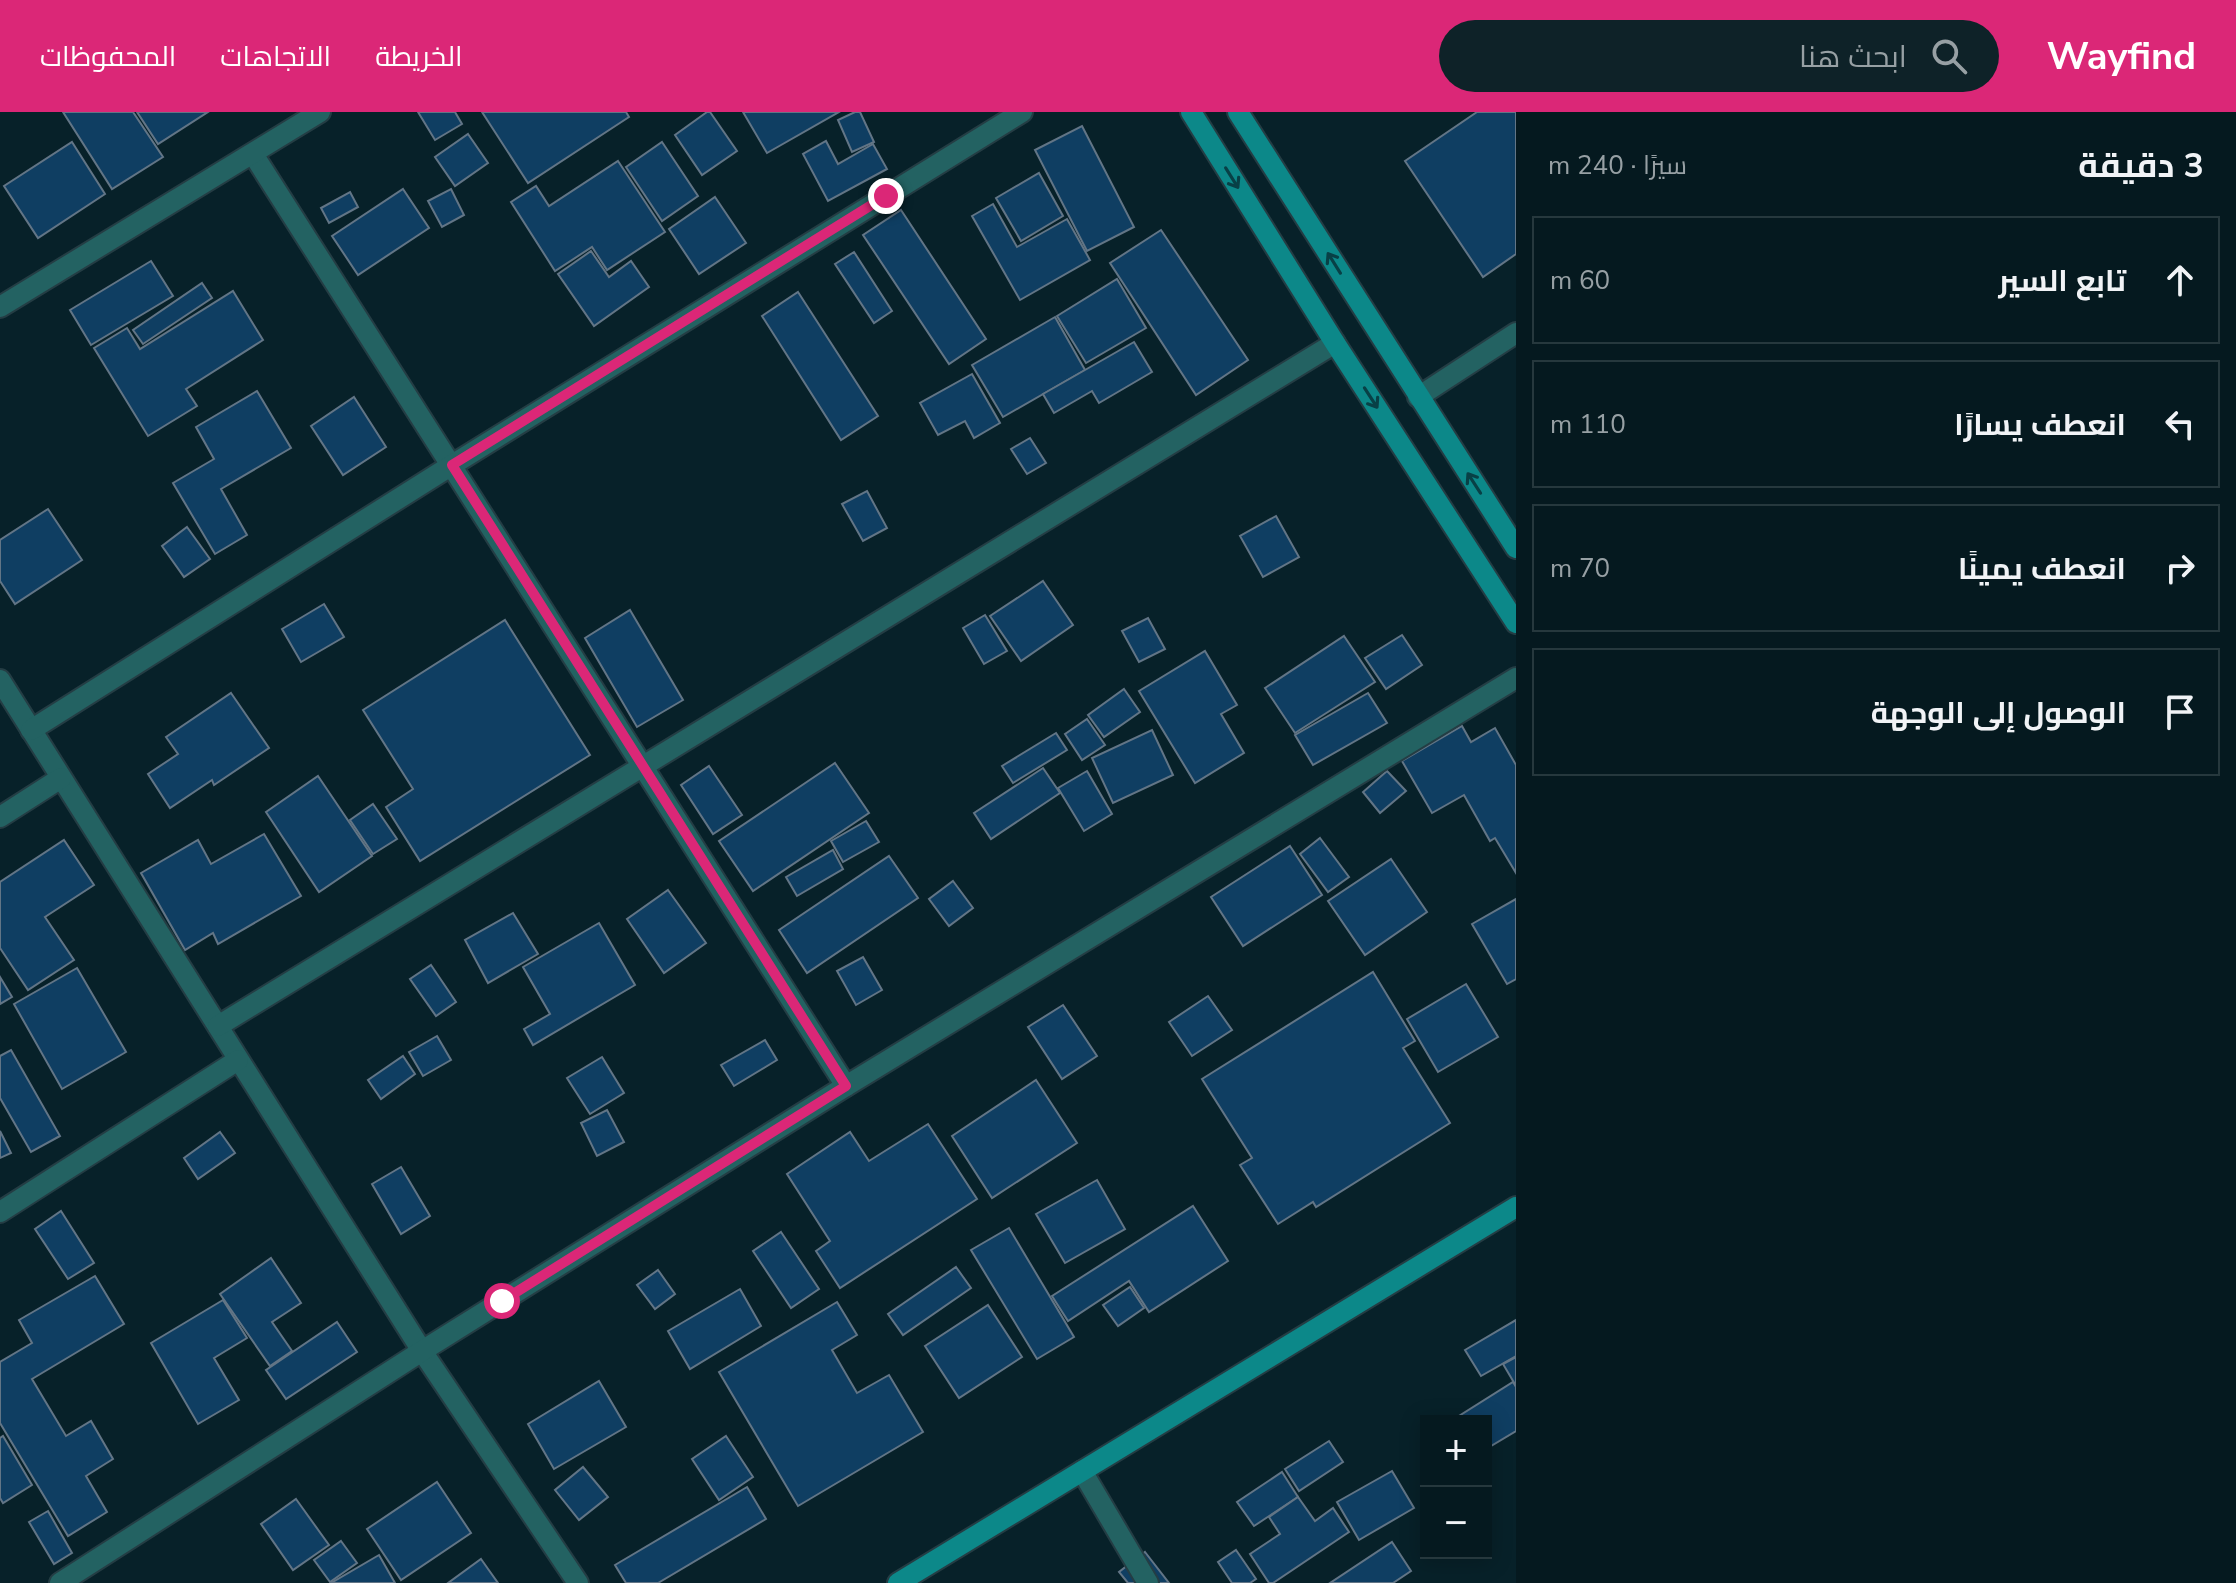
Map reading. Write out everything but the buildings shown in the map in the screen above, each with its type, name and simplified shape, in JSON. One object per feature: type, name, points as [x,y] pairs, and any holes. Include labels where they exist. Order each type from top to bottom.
[{"type":"main road","points":[[1191,112],[1335,343],[1516,623]]},
{"type":"main road","points":[[1238,112],[1516,548]]},
{"type":"main road","points":[[898,1583],[1516,1207]]},
{"type":"street","points":[[0,307],[320,112]]},
{"type":"street","points":[[31,730],[1022,112]]},
{"type":"street","points":[[253,154],[846,1086]]},
{"type":"street","points":[[1418,397],[1516,333]]},
{"type":"street","points":[[218,1026],[1335,343]]},
{"type":"street","points":[[60,1583],[422,1351],[846,1086],[1516,678]]},
{"type":"street","points":[[0,680],[422,1351],[578,1583]]},
{"type":"street","points":[[0,817],[61,778]]},
{"type":"street","points":[[0,1212],[238,1060]]},
{"type":"street","points":[[1082,1471],[1148,1583]]},
{"type":"route","points":[[502,1301],[846,1086],[452,465],[886,196]]}]
